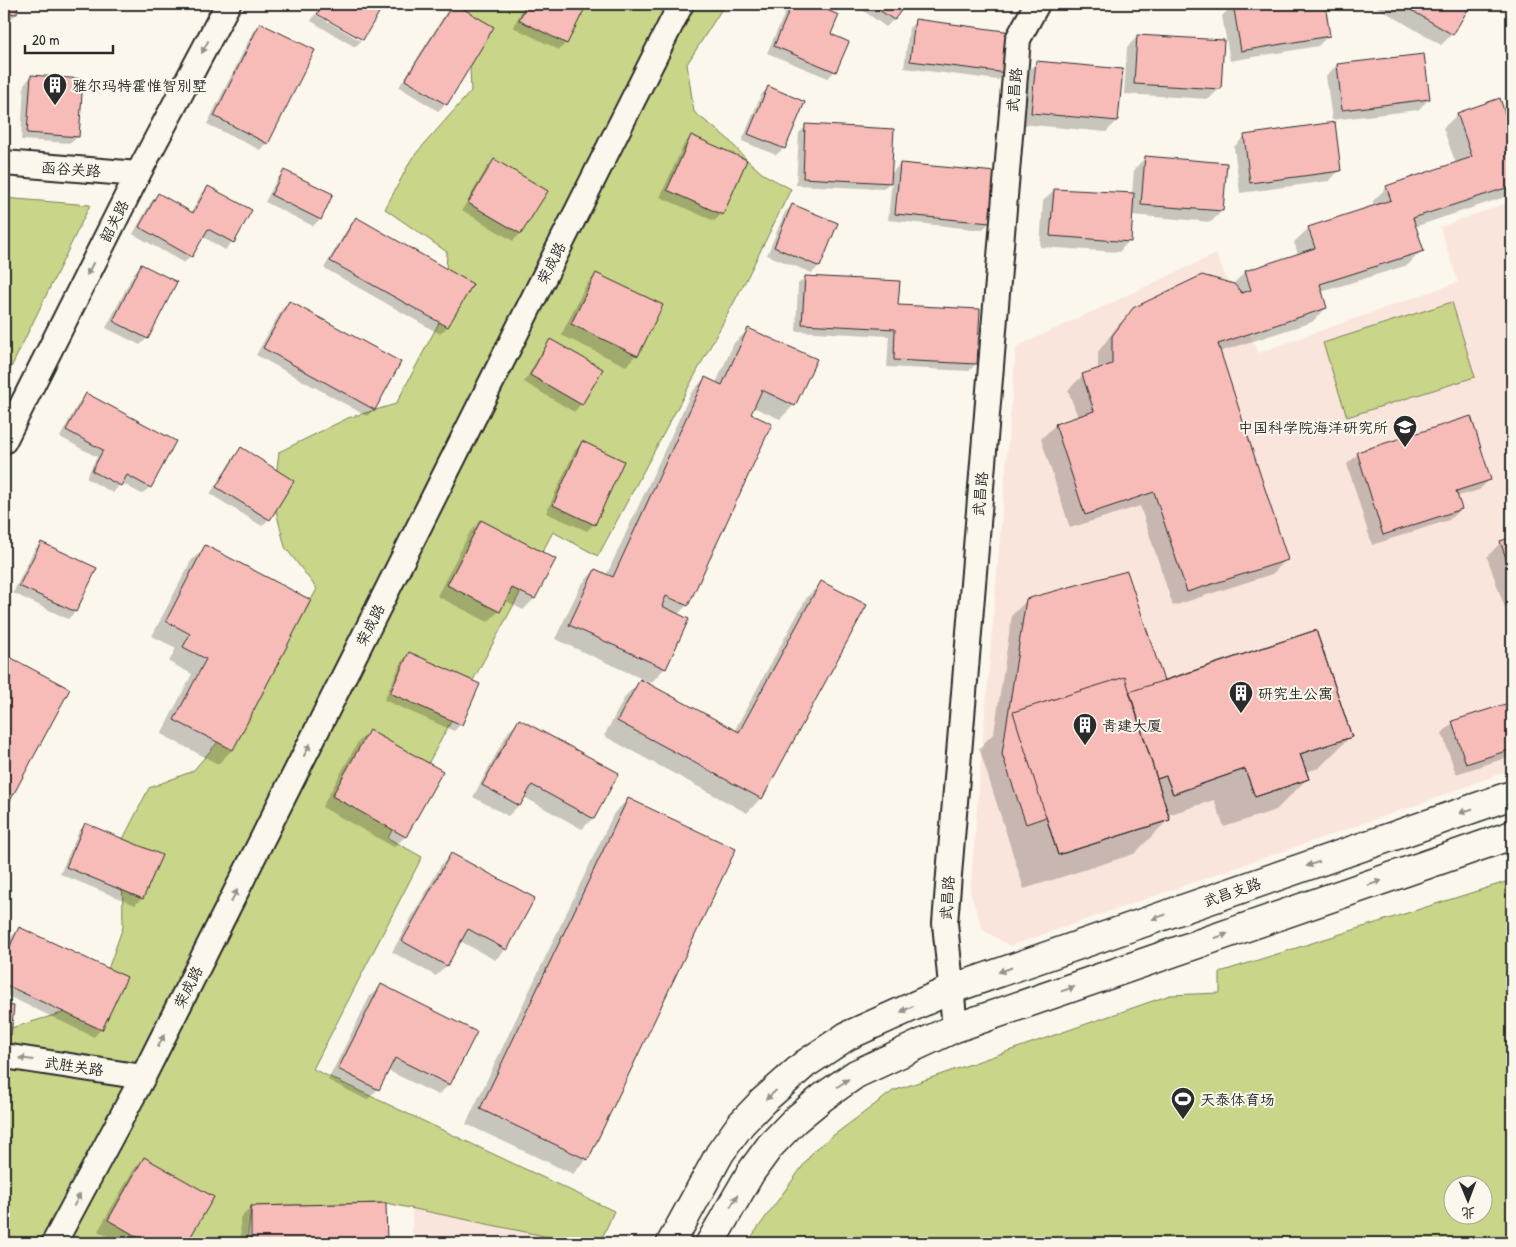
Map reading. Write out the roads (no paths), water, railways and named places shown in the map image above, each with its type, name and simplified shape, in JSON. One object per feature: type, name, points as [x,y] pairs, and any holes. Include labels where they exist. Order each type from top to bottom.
[{"type":"street","name":"韶关路","points":[[4,441],[138,174],[228,4]]},
{"type":"street","name":"荣成路","points":[[54,1243],[144,1077],[681,4]]},
{"type":"street","name":"武昌路","points":[[955,1028],[945,923],[1018,39],[1037,4]]},
{"type":"street","name":"函谷关路","points":[[4,163],[138,174]]},
{"type":"street","name":"武昌支路","points":[[952,989],[1512,795]]},
{"type":"street","points":[[710,1243],[751,1172],[770,1146],[794,1121],[823,1097],[856,1074],[955,1028],[1512,835]]},
{"type":"street","points":[[671,1243],[720,1152],[741,1124],[763,1101],[805,1064],[847,1036],[952,989]]},
{"type":"street","name":"武胜关路","points":[[4,1056],[144,1077]]},
{"type":"place","name":"雅尔玛特霍惟智别墅","points":[[55,106]]},
{"type":"place","name":"中国科学院海洋研究所","points":[[1405,448]]},
{"type":"place","name":"研究生公寓","points":[[1241,714]]},
{"type":"place","name":"青建大厦","points":[[1085,746]]},
{"type":"place","name":"天泰体育场","points":[[1183,1120]]}]
